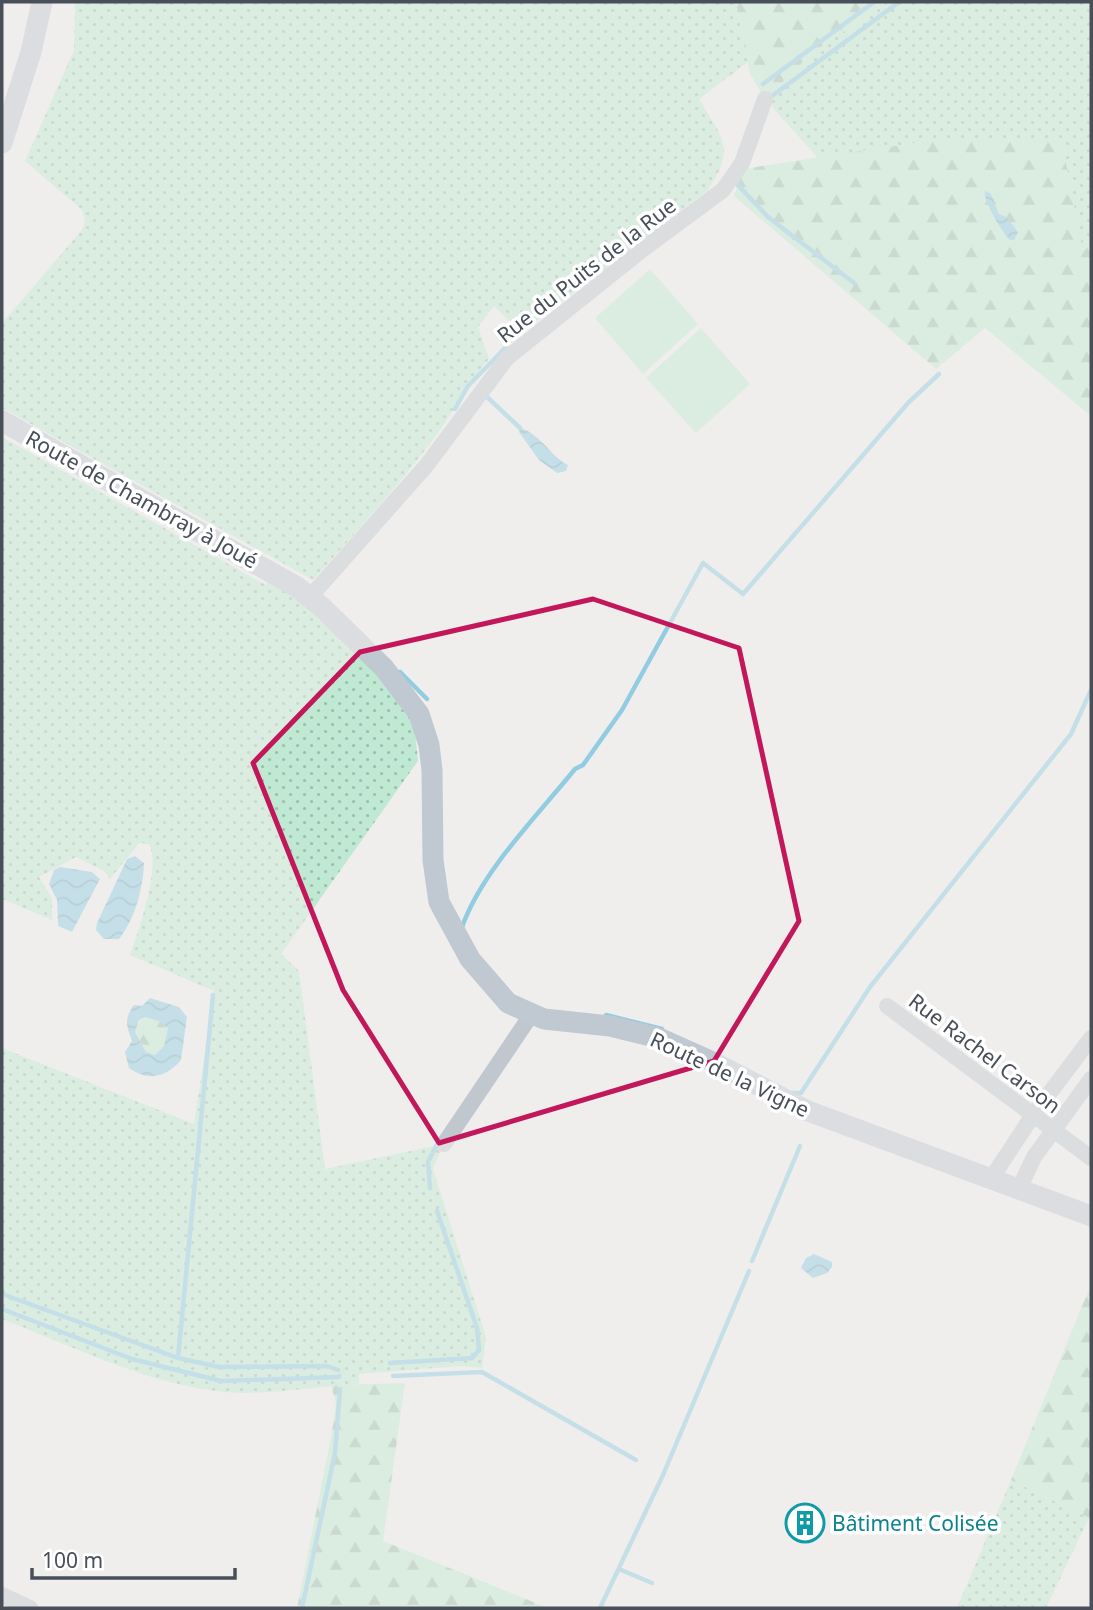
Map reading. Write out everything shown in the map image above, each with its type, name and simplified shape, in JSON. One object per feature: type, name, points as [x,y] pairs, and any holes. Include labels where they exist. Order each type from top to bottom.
[{"type":"street","points":[[2,143],[31,52],[42,2]]},
{"type":"street","name":"Rue du Puits de la Rue","points":[[310,597],[426,466],[507,358],[723,190],[742,163],[765,99]]},
{"type":"street","name":"Route de Chambray à Joué","points":[[2,421],[282,578]]},
{"type":"street","name":"Route de la Vigne","points":[[282,578],[310,597],[384,668],[418,714],[429,746],[432,770],[433,860],[439,902],[457,940],[485,978],[508,1003],[531,1016],[630,1030],[659,1038],[808,1111],[991,1179]]},
{"type":"street","name":"Rue Rachel Carson","points":[[887,1006],[1091,1158]]},
{"type":"street","points":[[444,1144],[531,1016]]},
{"type":"street","points":[[1091,1038],[1033,1115],[991,1179],[1091,1216]]},
{"type":"street","points":[[1019,1189],[1034,1157],[1091,1079]]},
{"type":"street","points":[[2,1595],[30,1608]]},
{"type":"highlighted area","points":[[593,599],[739,648],[799,921],[714,1061],[439,1143],[343,990],[253,763],[360,652]]},
{"type":"green space","points":[[75,2],[736,2],[748,62],[699,99],[720,134],[724,153],[717,176],[708,190],[521,333],[494,306],[478,327],[489,359],[408,471],[313,580],[2,408],[2,323],[82,230],[85,221],[82,210],[25,161],[74,50]]},
{"type":"green space","points":[[736,2],[888,2],[812,53],[765,99],[750,74]]},
{"type":"green space","points":[[888,2],[1091,2],[1091,245],[1083,252],[947,138],[818,158],[765,99],[812,53]]},
{"type":"green space","points":[[947,138],[1062,142],[1083,251],[1091,245],[1091,416],[985,328],[936,369],[734,196],[743,169]]},
{"type":"green space","points":[[650,269],[698,324],[643,374],[595,318]]},
{"type":"green space","points":[[701,328],[750,384],[696,433],[646,378]]},
{"type":"green space","points":[[2,437],[266,585],[269,579],[287,591],[327,623],[367,661],[385,681],[410,719],[416,739],[418,761],[281,954],[299,971],[325,1169],[444,1144],[433,1169],[486,1337],[482,1368],[461,1366],[359,1374],[359,1384],[275,1392],[225,1392],[196,1388],[140,1373],[2,1319],[2,1048],[194,1124],[214,991],[130,955],[151,883],[152,854],[149,844],[139,843],[110,879],[104,871],[76,857],[39,877],[52,898],[52,920],[2,899]]},
{"type":"green space","points":[[145,1017],[161,1022],[168,1028],[164,1046],[155,1055],[146,1052],[135,1032],[140,1020]]},
{"type":"green space","points":[[1091,1284],[1091,1514],[1089,1518],[1011,1480]]},
{"type":"green space","points":[[405,1383],[383,1541],[548,1608],[297,1608],[332,1432],[336,1403],[331,1385]]},
{"type":"green space","points":[[1011,1480],[1089,1518],[1046,1608],[957,1608]]},
{"type":"water","points":[[985,191],[990,193],[999,214],[1006,217],[1018,232],[1014,240],[1010,240],[989,208]]},
{"type":"water","points":[[520,428],[533,435],[568,465],[566,471],[557,473],[539,460],[519,432]]},
{"type":"water","points":[[135,856],[144,863],[134,913],[119,939],[104,939],[96,930],[97,923],[127,859]]},
{"type":"water","points":[[60,867],[92,872],[100,879],[72,932],[58,926],[57,900],[49,884],[54,870]]},
{"type":"water","points":[[150,998],[179,1007],[187,1017],[181,1060],[170,1070],[157,1076],[143,1075],[129,1068],[125,1052],[132,1041],[127,1018],[134,1005],[142,1006]],"holes":[[[145,1017],[161,1022],[168,1028],[164,1046],[155,1055],[146,1052],[135,1032],[139,1020]]]},
{"type":"water","points":[[814,1254],[832,1262],[832,1267],[827,1273],[813,1278],[801,1268],[806,1258]]},
{"type":"waterway","points":[[763,84],[874,2]]},
{"type":"waterway","points":[[772,96],[899,2]]},
{"type":"waterway","points":[[735,182],[768,217],[854,283]]},
{"type":"waterway","points":[[455,409],[468,386],[506,347]]},
{"type":"waterway","points":[[462,927],[471,906],[497,865],[575,769],[583,765],[622,710],[703,563],[743,594],[908,403],[939,374]]},
{"type":"waterway","points":[[485,395],[520,428]]},
{"type":"waterway","points":[[400,672],[427,699]]},
{"type":"waterway","points":[[792,1093],[801,1093],[870,987],[1071,734],[1091,690]]},
{"type":"waterway","points":[[178,1358],[213,995]]},
{"type":"waterway","points":[[606,1015],[662,1029]]},
{"type":"waterway","points":[[430,1188],[428,1162],[438,1142]]},
{"type":"waterway","points":[[752,1261],[800,1146]]},
{"type":"waterway","points":[[390,1363],[472,1358],[479,1350],[477,1328],[437,1211]]},
{"type":"waterway","points":[[600,1608],[663,1475],[749,1271]]},
{"type":"waterway","points":[[2,1294],[178,1358],[219,1367],[327,1366],[338,1370]]},
{"type":"waterway","points":[[2,1309],[132,1359],[221,1381],[339,1377]]},
{"type":"waterway","points":[[393,1376],[482,1372],[636,1460]]},
{"type":"waterway","points":[[302,1608],[335,1453],[340,1389]]},
{"type":"waterway","points":[[619,1569],[652,1583]]},
{"type":"place","name":"Bâtiment Colisée","points":[[805,1523]]}]
